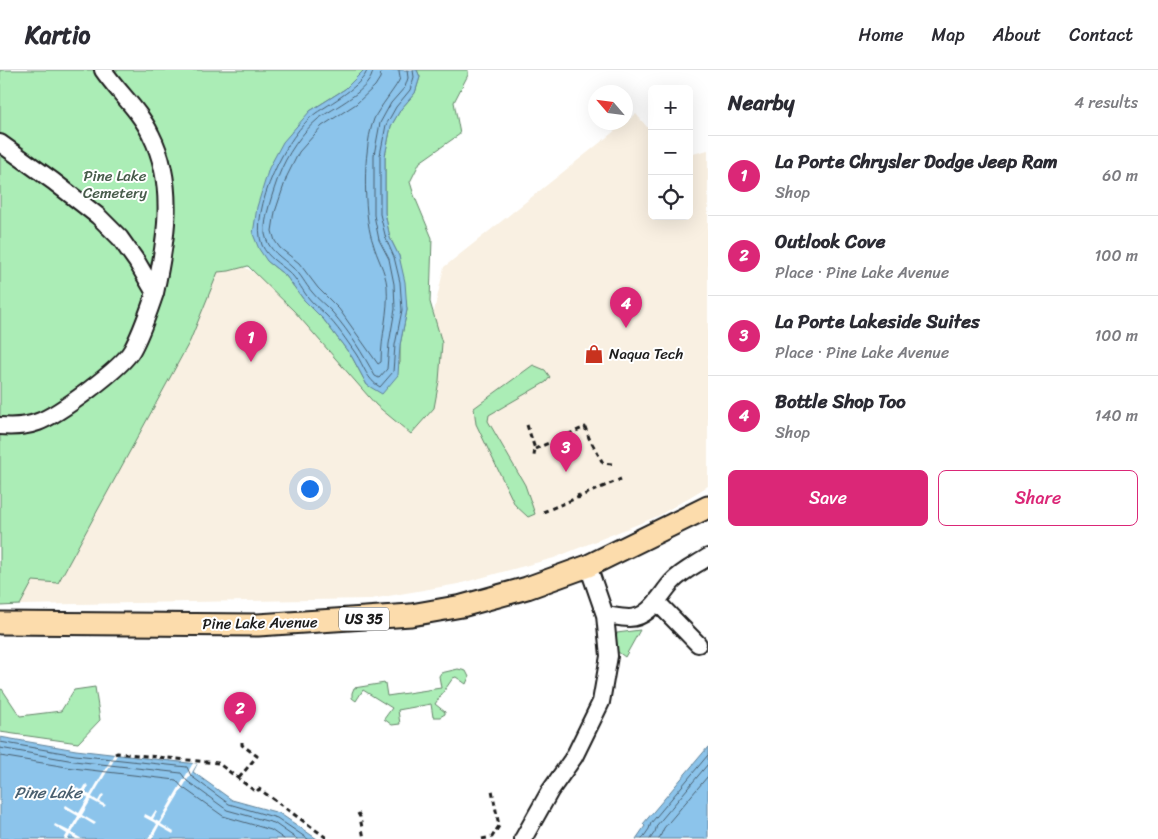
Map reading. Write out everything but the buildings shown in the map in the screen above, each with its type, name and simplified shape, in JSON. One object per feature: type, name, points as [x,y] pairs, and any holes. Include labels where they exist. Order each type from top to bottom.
[{"type":"main road","name":"Pine Lake Avenue","points":[[0,623],[258,626],[411,616],[462,606],[527,588],[588,566],[708,507]]},
{"type":"street","points":[[0,426],[38,422],[101,381],[131,352],[155,294],[165,249],[167,215],[166,186],[161,162],[151,134],[103,70]]},
{"type":"street","points":[[0,143],[98,216],[120,238],[137,262],[155,294]]},
{"type":"street","points":[[605,615],[629,618],[641,616],[657,602],[674,581],[686,570],[708,558]]},
{"type":"street","points":[[523,839],[550,791],[574,758],[602,702],[610,656],[605,615],[588,566]]},
{"type":"street","points":[[657,602],[698,644]]},
{"type":"path","points":[[526,425],[535,449],[534,456]]},
{"type":"path","points":[[535,449],[585,427],[588,439],[603,463],[613,464]]},
{"type":"path","points":[[543,512],[621,479]]},
{"type":"path","points":[[239,778],[257,756],[242,745],[242,741]]},
{"type":"path","points":[[115,754],[218,763],[256,792],[259,789],[328,839]]},
{"type":"path","points":[[482,839],[492,837],[499,826],[492,790]]},
{"type":"path","points":[[358,813],[364,839]]},
{"type":"shaded area","points":[[636,114],[648,128],[648,220],[693,220],[693,154],[708,150],[708,486],[658,516],[554,558],[458,584],[371,599],[20,605],[211,248],[298,298],[422,365],[444,267],[616,130],[633,130],[633,116]]},
{"type":"green space","name":"Pine Lake Cemetery","points":[[0,70],[364,70],[345,89],[310,111],[267,261],[286,276],[304,300],[324,320],[352,357],[367,385],[400,363],[400,345],[407,310],[399,256],[390,238],[385,213],[385,156],[391,126],[401,109],[415,93],[420,77],[417,70],[468,70],[468,75],[454,102],[460,134],[420,162],[410,182],[432,238],[430,302],[442,343],[439,381],[434,408],[411,434],[376,405],[294,311],[248,266],[218,272],[190,341],[58,583],[33,581],[20,605],[0,606]]},
{"type":"green space","points":[[533,365],[545,370],[550,377],[546,382],[489,415],[488,421],[525,485],[535,514],[528,517],[515,505],[476,424],[474,408]]},
{"type":"green space","points":[[640,630],[625,657],[614,649],[617,633]]},
{"type":"green space","points":[[458,669],[466,671],[469,677],[466,684],[456,677],[453,678],[435,704],[445,712],[440,717],[433,717],[431,704],[398,710],[400,724],[392,725],[384,719],[392,708],[363,690],[356,701],[352,698],[354,688],[385,683],[387,696],[441,688],[439,676],[441,673]]},
{"type":"green space","points":[[95,687],[100,720],[78,743],[0,732],[0,690],[2,689],[20,716],[61,711],[74,690]]},
{"type":"water","points":[[364,70],[417,70],[420,77],[415,93],[401,109],[391,126],[385,156],[385,213],[390,238],[399,256],[405,282],[407,310],[400,345],[398,375],[382,394],[367,385],[352,357],[324,320],[304,300],[286,276],[267,261],[259,249],[253,234],[257,207],[269,168],[283,142],[310,111],[345,89]]},
{"type":"water","name":"Pine Lake","points":[[0,737],[76,750],[197,764],[193,772],[232,800],[279,813],[317,839],[0,839]]},
{"type":"water","points":[[708,747],[708,839],[636,839],[645,826],[643,824]]},
{"type":"pier","points":[[114,754],[117,755],[92,797],[98,801],[102,794],[104,795],[100,802],[106,805],[104,807],[91,800],[82,815],[96,823],[94,825],[81,817],[72,833],[82,839],[76,839],[70,835],[68,839],[64,839],[67,834],[54,826],[55,824],[69,831],[78,816],[64,808],[66,805],[79,813],[88,798],[75,790],[77,788],[82,791],[86,784],[89,786],[85,792],[90,795]]},
{"type":"pier","points":[[193,763],[197,764],[161,824],[174,832],[173,834],[159,826],[152,839],[148,839],[157,824],[144,817],[145,814],[151,817],[155,811],[157,812],[153,819],[159,822]]},
{"type":"place","name":"Bottle Shop Too","points":[[626,328]]},
{"type":"place","name":"Naqua Tech","points":[[594,354]]},
{"type":"place","name":"La Porte Chrysler Dodge Jeep Ram","points":[[251,362]]},
{"type":"place","name":"La Porte Lakeside Suites","points":[[566,472]]},
{"type":"place","name":"Outlook Cove","points":[[240,733]]}]
